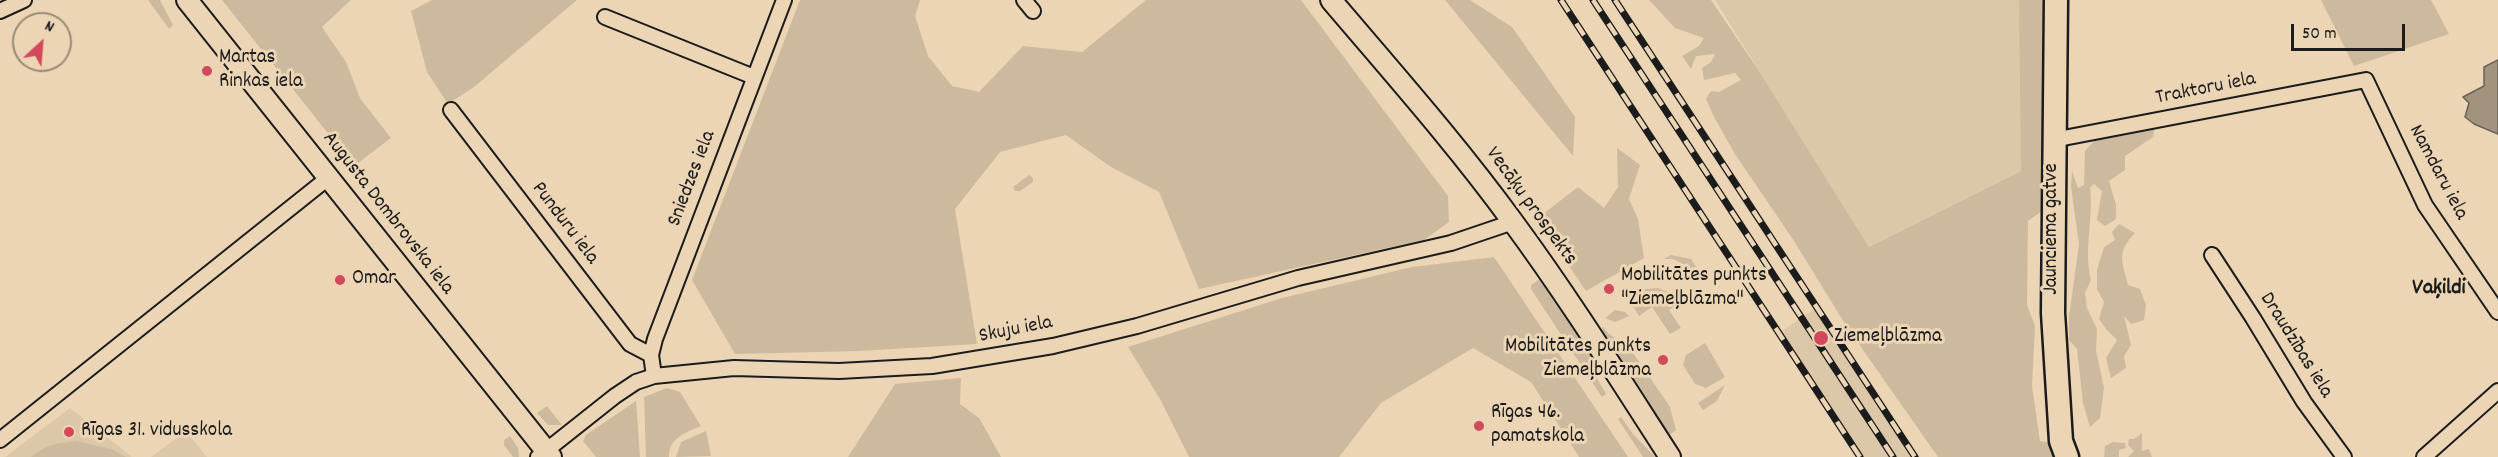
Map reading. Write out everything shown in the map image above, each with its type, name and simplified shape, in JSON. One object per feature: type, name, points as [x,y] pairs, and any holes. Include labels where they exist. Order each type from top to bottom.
[{"type":"main road","name":"Augusta Dombrovska iela","points":[[187,0],[545,455]]},
{"type":"main road","name":"Vecāķu prospekts","points":[[1331,0],[1460,153],[1514,222],[1670,457]]},
{"type":"main road","name":"Jaunciema gatve","points":[[2056,0],[2053,313],[2061,441],[2067,457]]},
{"type":"street","points":[[0,11],[24,0]]},
{"type":"street","name":"Sniedzes iela","points":[[654,376],[651,355],[659,328],[784,0]]},
{"type":"street","points":[[606,17],[754,77]]},
{"type":"street","name":"Traktoru iela","points":[[2053,140],[2366,80]]},
{"type":"street","name":"Namdaru iela","points":[[2366,80],[2425,206],[2498,312]]},
{"type":"street","name":"Punduru iela","points":[[451,110],[630,344],[651,355]]},
{"type":"street","points":[[0,440],[328,178]]},
{"type":"street","name":"Skuju iela","points":[[545,455],[615,396],[636,382],[654,376],[734,368],[889,369],[941,364],[1031,350],[1128,328],[1298,278],[1451,243],[1514,222]]},
{"type":"street","name":"Draudzības iela","points":[[2212,255],[2304,402],[2344,457]]},
{"type":"street","points":[[2424,457],[2498,391]]},
{"type":"shaded area","points":[[148,0],[160,0],[173,25],[169,29]]},
{"type":"shaded area","points":[[222,0],[351,0],[322,27],[346,62],[360,98],[391,138],[354,166]]},
{"type":"shaded area","points":[[432,0],[577,0],[474,87],[448,104],[427,72],[411,11]]},
{"type":"shaded area","points":[[800,0],[920,0],[915,16],[928,56],[952,86],[979,92],[1023,46],[1082,52],[1146,0],[1301,0],[1448,196],[1449,222],[1424,240],[1199,289],[1159,192],[1111,167],[1066,135],[1000,152],[955,209],[977,344],[859,351],[735,354],[692,280]]},
{"type":"shaded area","points":[[1445,0],[1470,0],[1512,27],[1575,117],[1573,156]]},
{"type":"shaded area","points":[[1649,0],[1711,0],[1761,74],[1869,247],[2021,171],[2019,0],[2048,0],[2043,210],[2028,221],[2027,305],[2035,326],[2032,386],[2040,441],[2051,443],[2055,457],[1938,457],[1847,327],[1794,241],[1735,154],[1713,115],[1706,99],[1711,91],[1719,92],[1741,80],[1735,73],[1704,80],[1702,68],[1711,62],[1715,54],[1696,56],[1691,69],[1682,56],[1699,46],[1704,38],[1675,28]]},
{"type":"shaded area","points":[[1715,0],[2019,0],[2023,170],[1869,247]]},
{"type":"shaded area","points":[[2321,0],[2431,0],[2449,34],[2354,66]]},
{"type":"shaded area","points":[[2498,60],[2498,134],[2474,124],[2465,117],[2469,103],[2463,97],[2484,86],[2484,67]]},
{"type":"shaded area","points":[[2156,119],[2153,137],[2125,156],[2125,170],[2109,181],[2116,205],[2116,219],[2105,226],[2097,220],[2102,191],[2094,184],[2090,188],[2088,256],[2091,280],[2085,293],[2087,308],[2097,329],[2096,351],[2104,388],[2100,418],[2090,427],[2083,403],[2077,349],[2069,340],[2069,317],[2079,244],[2071,187],[2072,171],[2078,188],[2084,185],[2085,151],[2096,139],[2129,132],[2134,124]]},
{"type":"shaded area","points":[[1617,148],[1640,165],[1629,199],[1638,219],[1644,258],[1586,291],[1544,229],[1541,220],[1543,214],[1578,187],[1604,208],[1618,187]]},
{"type":"shaded area","points":[[1029,175],[1033,178],[1033,182],[1020,191],[1015,191],[1013,187]]},
{"type":"shaded area","points":[[2119,224],[2135,233],[2125,246],[2122,257],[2128,285],[2140,289],[2146,305],[2144,320],[2131,324],[2124,316],[2131,345],[2124,356],[2126,368],[2111,378],[2106,358],[2117,340],[2099,319],[2104,302],[2097,289],[2097,270],[2104,247],[2115,240],[2112,232]]},
{"type":"shaded area","points":[[1671,255],[1691,259],[1699,271],[1698,277],[1685,265],[1673,259],[1664,259]]},
{"type":"shaded area","points":[[1494,257],[1628,457],[1579,457],[1531,382],[1473,348],[1381,403],[1339,457],[1189,457],[1160,399],[1128,347],[1282,298],[1412,267]]},
{"type":"shaded area","points":[[1543,277],[1597,358],[1588,363],[1606,394],[1602,397],[1531,289],[1531,285]]},
{"type":"shaded area","points":[[1658,288],[1670,293],[1679,304],[1669,310],[1681,328],[1670,334],[1652,307],[1639,316],[1631,303],[1633,297],[1646,289]]},
{"type":"shaded area","points":[[1819,306],[1919,457],[1856,457],[1776,335]]},
{"type":"shaded area","points":[[1615,310],[1625,312],[1629,316],[1615,322],[1605,318]]},
{"type":"shaded area","points":[[1602,326],[1609,334],[1629,347],[1670,407],[1676,430],[1668,436],[1604,340]]},
{"type":"shaded area","points":[[1705,343],[1725,377],[1706,388],[1695,384],[1683,365],[1686,355]]},
{"type":"shaded area","points":[[961,378],[960,404],[979,418],[1001,457],[848,457],[895,384]]},
{"type":"shaded area","points":[[1725,385],[1717,401],[1703,410],[1698,403]]},
{"type":"shaded area","points":[[667,388],[680,392],[701,426],[684,433],[675,440],[669,457],[646,457],[644,397]]},
{"type":"shaded area","points":[[636,401],[640,457],[596,457],[583,441],[586,435]]},
{"type":"shaded area","points":[[547,406],[562,425],[548,425],[537,413]]},
{"type":"shaded area","name":"Rīgas 31. vidusskola","points":[[70,408],[132,457],[5,457]]},
{"type":"shaded area","points":[[1621,417],[1633,434],[1655,457],[1643,457],[1618,419]]},
{"type":"shaded area","name":"Rīgas 31. vidusskola","points":[[186,431],[207,457],[151,457]]},
{"type":"shaded area","points":[[706,431],[711,456],[676,457],[681,442]]},
{"type":"shaded area","points":[[2142,433],[2142,451],[2149,449],[2152,457],[2128,457],[2134,451],[2128,445],[2129,439],[2134,439]]},
{"type":"shaded area","points":[[510,436],[518,448],[519,457],[513,457],[504,445],[504,440]]},
{"type":"shaded area","points":[[76,441],[111,449],[126,457],[31,457],[52,445]]},
{"type":"shaded area","points":[[2113,442],[2125,443],[2126,448],[2119,450],[2119,457],[2104,457],[2105,446]]},
{"type":"railway","points":[[1561,0],[1860,457]]},
{"type":"railway","points":[[1593,0],[1893,457]]},
{"type":"railway","points":[[1615,0],[1915,457]]},
{"type":"place","name":"Martas Rinkas iela","points":[[207,71]]},
{"type":"place","name":"Omar","points":[[340,280]]},
{"type":"place","name":"Mobilitātes punkts \"Ziemeļblāzma\"","points":[[1609,289]]},
{"type":"place","name":"Ziemeļblāzma","points":[[1821,338]]},
{"type":"place","name":"Mobilitātes punkts Ziemeļblāzma","points":[[1663,360]]},
{"type":"place","name":"Rīgas 46. pamatskola","points":[[1479,426]]},
{"type":"place","name":"Rīgas 31. vidusskola","points":[[69,432]]},
{"type":"district","name":"Vaķildi","points":[[2439,290]]}]
